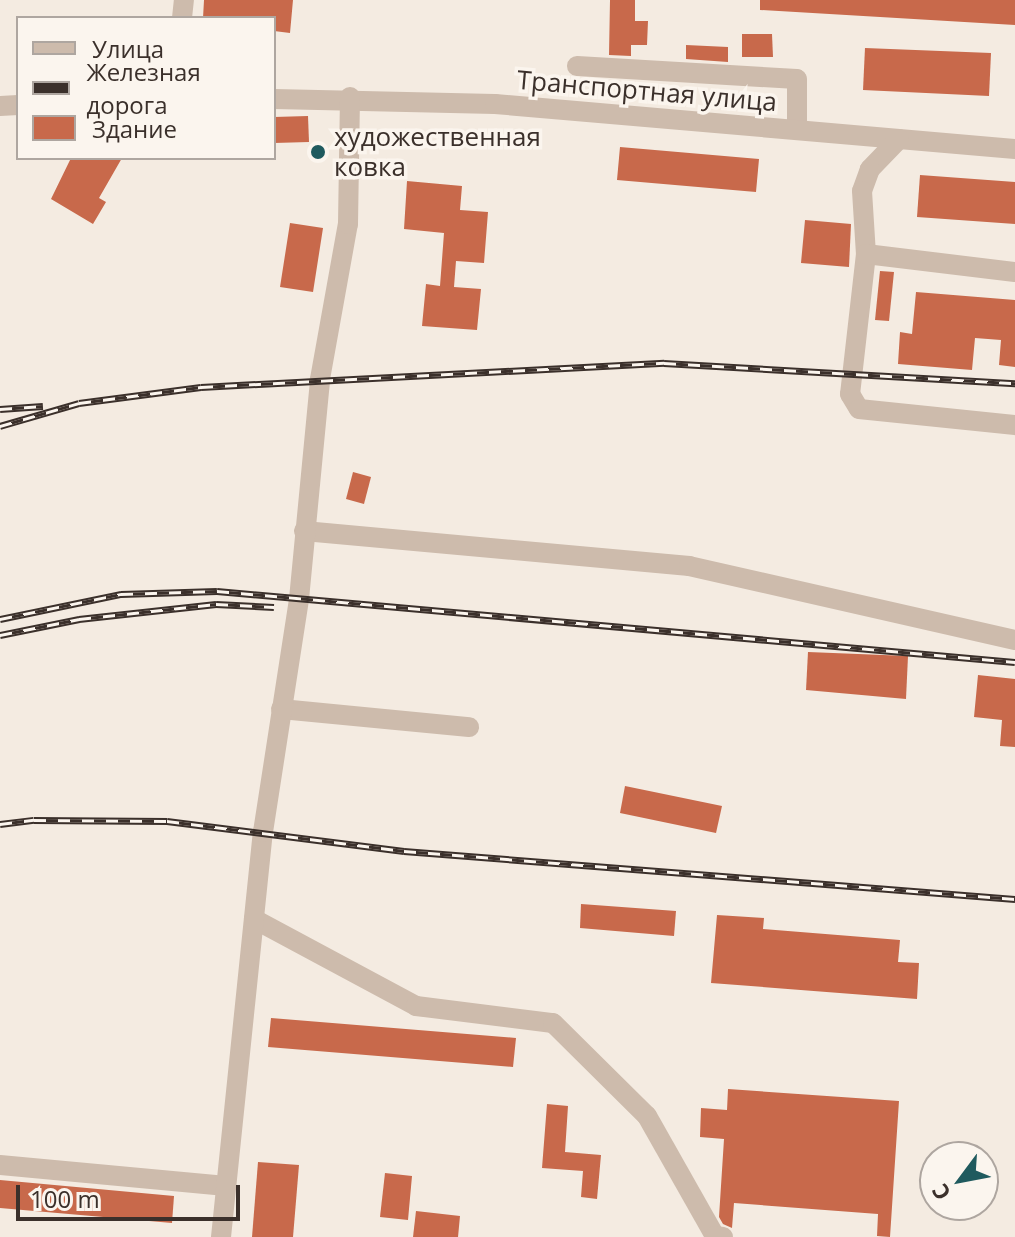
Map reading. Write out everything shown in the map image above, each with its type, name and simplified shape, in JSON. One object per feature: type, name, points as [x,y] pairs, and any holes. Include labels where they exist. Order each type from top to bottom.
[{"type":"street","points":[[577,66],[797,79],[797,130]]},
{"type":"street","points":[[221,1237],[254,919],[304,531],[320,379],[348,224],[350,97]]},
{"type":"street","name":"Транспортная улица","points":[[276,99],[350,97],[1015,149]]},
{"type":"street","points":[[899,139],[870,169],[862,191],[866,254],[850,394],[859,409],[1015,425]]},
{"type":"street","points":[[866,254],[1015,272]]},
{"type":"street","points":[[304,531],[689,566],[1015,640]]},
{"type":"street","points":[[281,709],[469,727]]},
{"type":"street","points":[[254,919],[416,1006],[553,1023],[647,1116],[715,1236],[723,1237]]},
{"type":"street","points":[[0,1165],[226,1186]]},
{"type":"building","points":[[204,0],[293,0],[290,33],[276,31],[276,16],[203,16]]},
{"type":"building","points":[[610,0],[635,0],[635,21],[648,21],[647,45],[631,45],[631,56],[609,55]]},
{"type":"building","points":[[760,0],[1015,0],[1015,25],[760,10]]},
{"type":"building","points":[[742,34],[772,34],[773,57],[742,57]]},
{"type":"building","points":[[686,45],[728,47],[728,62],[686,59]]},
{"type":"building","points":[[865,48],[991,53],[989,96],[863,90]]},
{"type":"building","points":[[308,116],[309,142],[276,143],[276,117]]},
{"type":"building","points":[[620,147],[759,159],[756,192],[617,180]]},
{"type":"building","points":[[70,160],[121,160],[99,198],[106,202],[93,224],[51,199]]},
{"type":"building","points":[[920,175],[1015,182],[1015,224],[917,217]]},
{"type":"building","points":[[407,181],[462,186],[460,210],[488,212],[484,263],[456,261],[454,287],[481,289],[477,330],[422,326],[426,284],[440,286],[444,233],[404,229]]},
{"type":"building","points":[[805,220],[851,224],[849,267],[801,263]]},
{"type":"building","points":[[290,223],[323,228],[313,292],[280,287]]},
{"type":"building","points":[[880,271],[894,272],[889,321],[875,320]]},
{"type":"building","points":[[916,292],[1015,300],[1015,367],[999,365],[1001,340],[975,338],[972,370],[898,364],[900,332],[912,334]]},
{"type":"building","points":[[353,472],[371,477],[364,504],[346,499]]},
{"type":"building","points":[[808,652],[908,656],[906,699],[806,690]]},
{"type":"building","points":[[978,675],[1015,679],[1015,747],[1000,746],[1002,720],[974,717]]},
{"type":"building","points":[[625,786],[722,806],[716,833],[620,813]]},
{"type":"building","points":[[581,904],[676,911],[674,936],[580,928]]},
{"type":"building","points":[[717,915],[764,918],[763,929],[900,940],[898,962],[919,963],[917,999],[711,983]]},
{"type":"building","points":[[271,1018],[516,1038],[513,1067],[268,1047]]},
{"type":"building","points":[[728,1089],[899,1101],[890,1237],[877,1236],[878,1214],[734,1203],[732,1228],[723,1224],[719,1217],[724,1139],[700,1137],[701,1108],[727,1110]]},
{"type":"building","points":[[547,1104],[568,1106],[565,1152],[601,1155],[597,1199],[581,1197],[583,1171],[542,1168]]},
{"type":"building","points":[[258,1162],[299,1165],[293,1237],[252,1237]]},
{"type":"building","points":[[385,1173],[412,1176],[408,1220],[380,1217]]},
{"type":"building","points":[[0,1180],[174,1196],[172,1223],[0,1208]]},
{"type":"building","points":[[416,1211],[460,1216],[458,1237],[413,1237]]},
{"type":"railway","points":[[0,426],[79,403],[201,387],[664,363],[1015,383]]},
{"type":"railway","points":[[0,409],[43,406]]},
{"type":"railway","points":[[0,619],[121,594],[217,591],[1015,662]]},
{"type":"railway","points":[[0,635],[79,619],[216,604],[274,607]]},
{"type":"railway","points":[[0,824],[34,820],[167,821],[404,851],[1015,899]]},
{"type":"place","name":"художественная ковка","points":[[318,152]]}]
